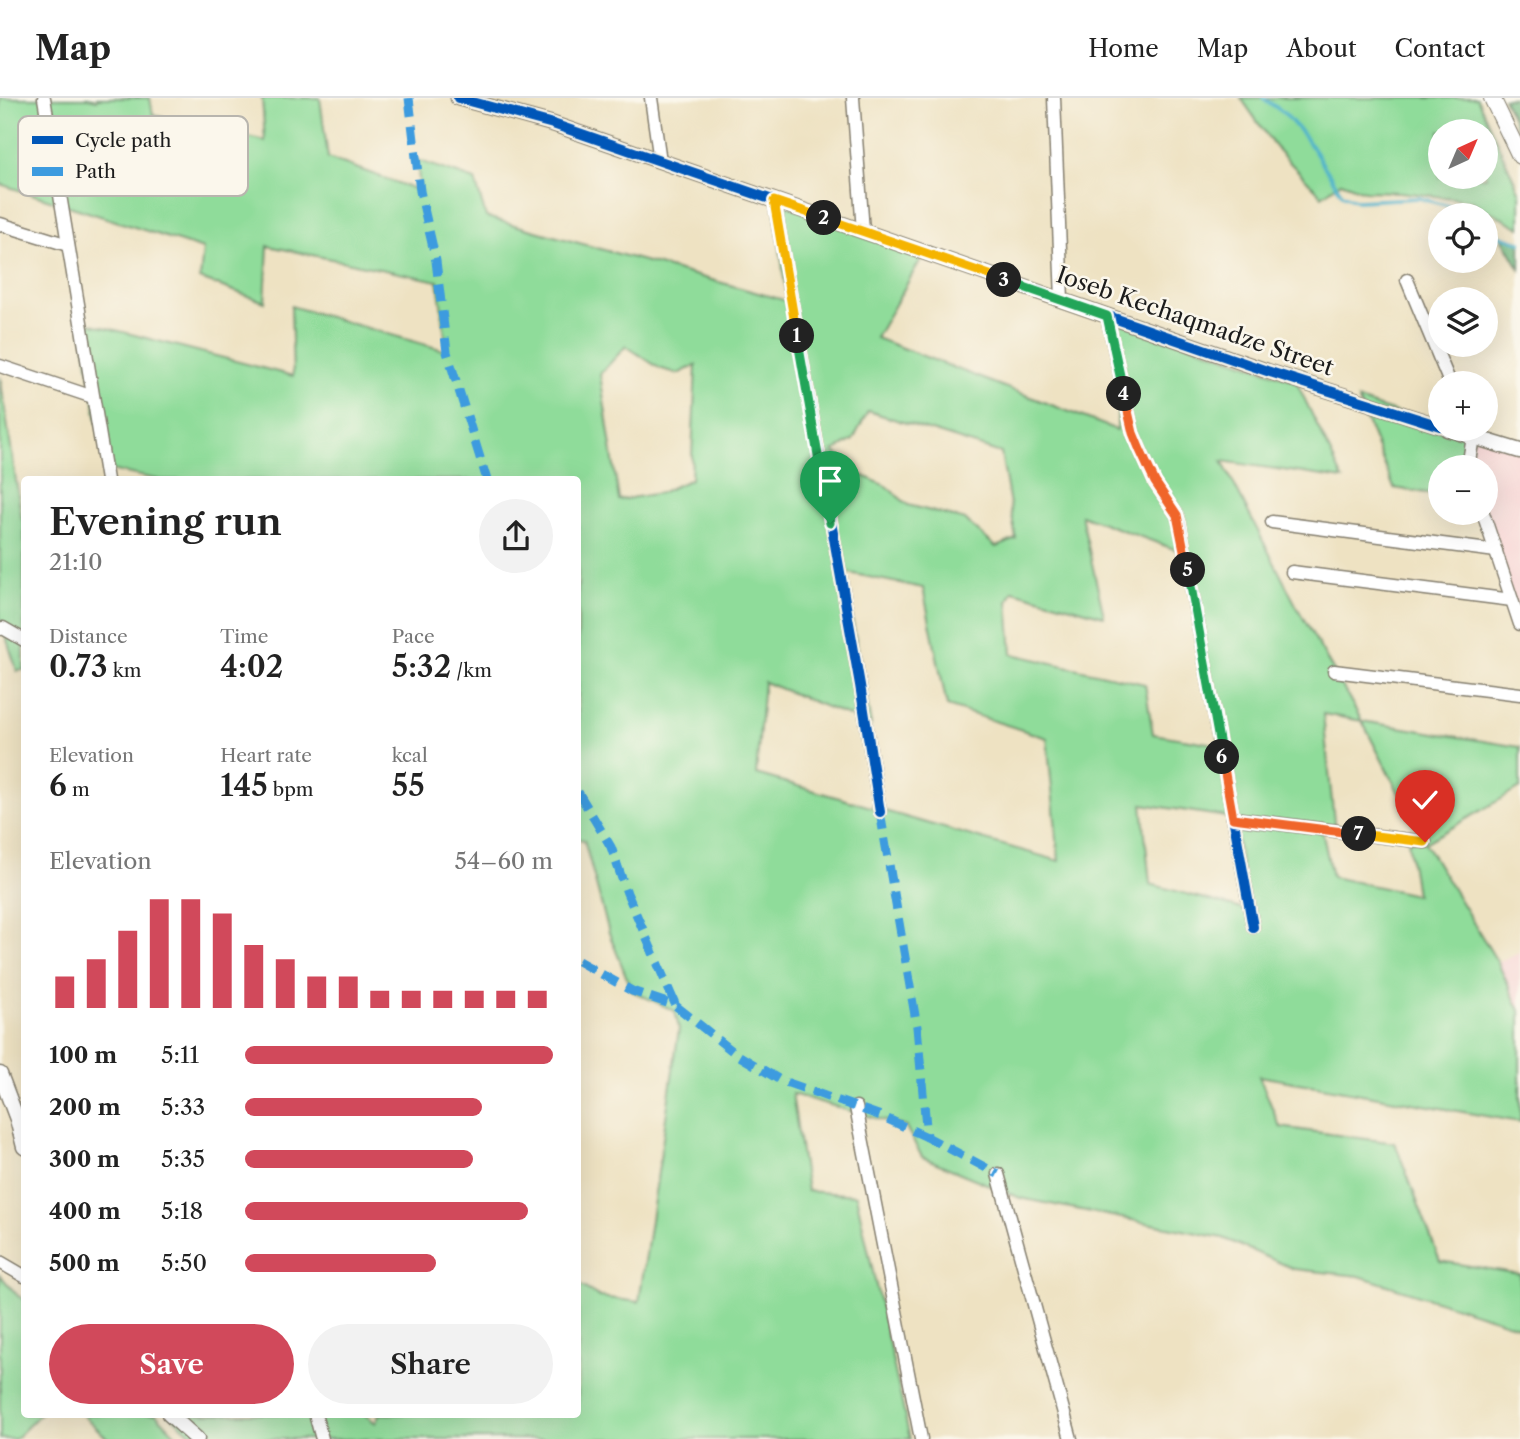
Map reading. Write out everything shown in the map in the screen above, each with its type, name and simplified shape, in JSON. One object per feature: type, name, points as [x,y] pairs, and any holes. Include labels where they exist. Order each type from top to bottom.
[{"type":"main road","points":[[1492,98],[1520,156]]},
{"type":"street","points":[[44,98],[47,116]]},
{"type":"street","points":[[651,98],[660,161]]},
{"type":"street","points":[[853,98],[863,231]]},
{"type":"street","points":[[1054,98],[1062,300]]},
{"type":"street","name":"Ioseb Kechaqmadze Street","points":[[463,99],[553,124],[1267,371],[1428,422]]},
{"type":"street","points":[[60,196],[106,476]]},
{"type":"street","points":[[774,201],[880,812]]},
{"type":"street","points":[[0,224],[68,245]]},
{"type":"street","points":[[1407,280],[1445,371]]},
{"type":"street","points":[[1107,316],[1133,433],[1155,482],[1180,524],[1253,927]]},
{"type":"street","points":[[0,366],[93,397]]},
{"type":"street","points":[[1493,441],[1520,451]]},
{"type":"street","points":[[1272,522],[1496,551]]},
{"type":"street","points":[[1487,525],[1520,624]]},
{"type":"street","points":[[1292,572],[1512,600]]},
{"type":"street","points":[[1,625],[21,638]]},
{"type":"street","points":[[1334,671],[1520,694]]},
{"type":"street","points":[[1233,818],[1425,842]]},
{"type":"street","points":[[0,1073],[21,1135]]},
{"type":"street","points":[[856,1107],[921,1439]]},
{"type":"street","points":[[998,1174],[1071,1439]]},
{"type":"street","points":[[0,1262],[21,1274]]},
{"type":"street","points":[[173,1418],[197,1439]]},
{"type":"street","points":[[316,1418],[322,1439]]},
{"type":"shaded area","points":[[1472,441],[1486,441],[1520,451],[1520,624],[1490,525],[1498,525],[1498,455],[1470,455]]},
{"type":"shaded area","points":[[1520,952],[1520,1011],[1498,963]]},
{"type":"green space","points":[[0,98],[150,98],[153,115],[157,116],[18,116],[18,190],[0,184]]},
{"type":"green space","points":[[262,98],[320,98],[328,158],[420,191],[417,160],[475,180],[486,217],[787,301],[774,201],[925,252],[876,338],[1117,430],[1119,320],[1296,381],[1343,479],[1222,461],[1297,607],[1362,721],[1520,747],[1520,788],[1425,843],[1498,963],[1520,1011],[1520,1122],[1259,1076],[1280,1127],[1395,1143],[1440,1261],[1520,1274],[1520,1327],[1359,1276],[1294,1269],[1223,1238],[1020,1198],[922,1157],[906,1127],[792,1094],[807,1191],[856,1195],[910,1439],[197,1439],[173,1418],[369,1418],[376,1423],[378,1418],[581,1418],[581,1286],[600,1297],[639,1302],[679,1029],[675,1011],[632,991],[609,933],[584,840],[581,840],[581,476],[140,476],[105,469],[81,321],[293,376],[291,306],[447,351],[438,281],[268,246],[265,302],[200,279],[203,249],[37,196],[248,196],[248,137],[265,141]],"holes":[[[626,346],[659,368],[678,374],[696,365],[691,479],[660,493],[619,500],[600,374]],[[868,411],[1001,453],[1016,539],[996,547],[965,520],[908,505],[886,486],[857,473],[834,451],[853,440]],[[1081,515],[1185,553],[1220,745],[1153,734],[1145,684],[1012,654],[1008,601],[1013,591],[1104,616]],[[844,572],[923,588],[947,706],[1047,738],[1059,861],[756,774],[764,682],[871,725]],[[1323,714],[1362,721],[1424,842],[1408,840],[1416,895],[1332,877],[1322,830],[1335,831]],[[1142,804],[1233,818],[1249,911],[1150,884]]]},
{"type":"green space","points":[[1241,98],[1477,98],[1487,119],[1428,119],[1428,189],[1498,189],[1498,144],[1520,193],[1520,228],[1498,216],[1498,203],[1475,203],[1470,200],[1400,192],[1364,191],[1341,182],[1322,196],[1275,147]]},
{"type":"green space","points":[[1503,98],[1520,98],[1520,134]]},
{"type":"green space","points":[[1501,236],[1520,242],[1520,269]]},
{"type":"green space","points":[[0,376],[21,513],[21,670],[17,671],[0,618]]},
{"type":"green space","points":[[1358,400],[1428,423],[1428,441],[1472,441],[1470,455],[1428,455],[1428,493],[1394,488]]},
{"type":"green space","points":[[0,1275],[21,1298],[21,1418],[36,1418],[15,1439],[0,1439]]},
{"type":"green space","points":[[86,1418],[160,1418],[180,1439],[108,1439]]},
{"type":"waterway","points":[[1263,98],[1284,113],[1306,138],[1342,194],[1357,201],[1419,198],[1438,203]]},
{"type":"waterway","points":[[1498,234],[1520,242]]},
{"type":"marked path","points":[[409,98],[420,191],[436,261],[447,352],[486,476]]},
{"type":"marked path","points":[[581,797],[611,847],[627,893],[676,1006]]},
{"type":"marked path","points":[[880,812],[917,1027],[927,1137],[998,1174]]},
{"type":"marked path","points":[[581,963],[632,991],[676,1006],[736,1054],[780,1080],[881,1116],[927,1137]]},
{"type":"cycle path","points":[[458,98],[553,124],[1267,371],[1428,422]]},
{"type":"cycle path","points":[[774,201],[880,812]]},
{"type":"cycle path","points":[[1107,316],[1133,433],[1155,483],[1177,515],[1180,524],[1253,927]]},
{"type":"route","points":[[830,523],[774,201],[1107,316],[1133,433],[1155,482],[1180,524],[1233,818],[1425,842]]}]
